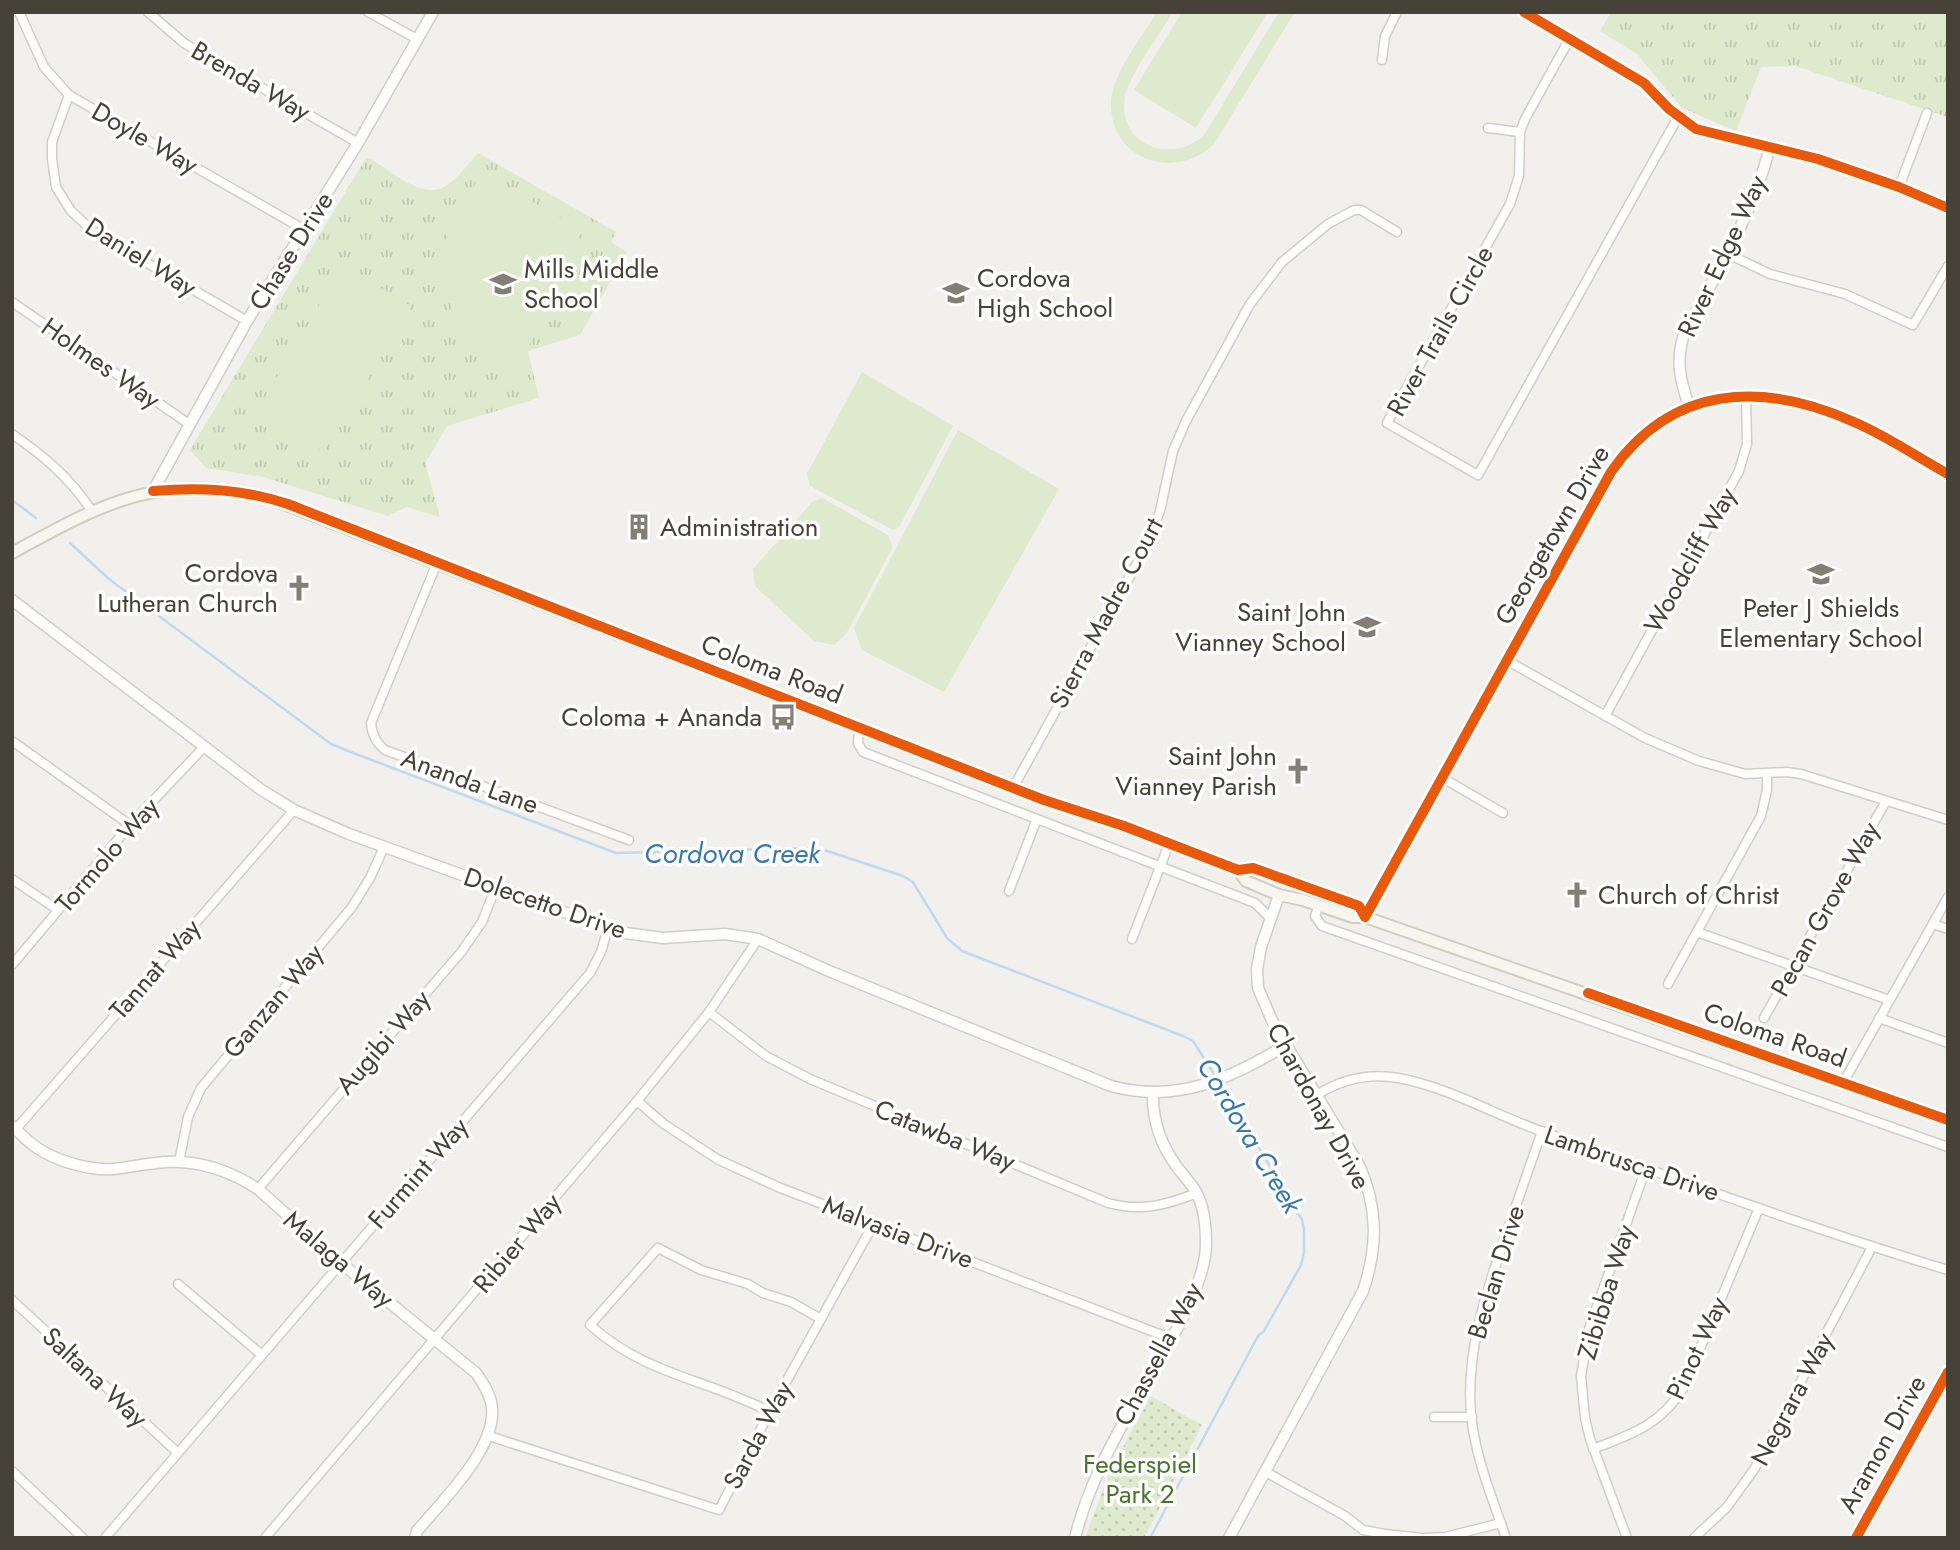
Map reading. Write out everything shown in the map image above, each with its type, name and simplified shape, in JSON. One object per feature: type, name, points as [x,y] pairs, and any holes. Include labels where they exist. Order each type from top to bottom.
[{"type":"main road","name":"Coloma Road","points":[[12,554],[91,510],[153,491],[208,488],[253,494],[288,504],[1013,788],[1238,870],[1257,869],[1359,906],[1365,916]]},
{"type":"main road","points":[[1257,869],[1274,883],[1279,895]]},
{"type":"main road","name":"Coloma Road","points":[[1238,870],[1246,881],[1279,895],[1353,917],[1365,916],[1948,1120]]},
{"type":"street","name":"Doyle Way","points":[[19,12],[44,66],[69,95],[305,230]]},
{"type":"street","name":"Brenda Way","points":[[148,12],[184,43],[358,143]]},
{"type":"street","points":[[368,12],[417,39]]},
{"type":"street","name":"Chase Drive","points":[[153,491],[247,321],[358,143],[433,12]]},
{"type":"street","points":[[1382,60],[1385,36],[1397,12]]},
{"type":"street","points":[[1524,12],[1644,83],[1678,117],[1706,133],[1831,163],[1948,208]]},
{"type":"street","name":"River Trails Circle","points":[[1570,38],[1520,132],[1519,176],[1510,204],[1387,423],[1478,475],[1678,117]]},
{"type":"street","name":"Daniel Way","points":[[69,95],[52,142],[52,159],[56,187],[71,211],[94,232],[247,321]]},
{"type":"street","points":[[1899,187],[1927,113]]},
{"type":"street","points":[[1488,128],[1520,132]]},
{"type":"street","name":"River Edge Way","points":[[1689,407],[1679,371],[1685,331],[1728,254],[1748,211],[1770,147]]},
{"type":"street","name":"Sierra Madre Court","points":[[1013,788],[1145,549],[1160,512],[1173,451],[1186,421],[1250,304],[1282,261],[1328,224],[1354,210],[1361,210],[1397,232]]},
{"type":"street","points":[[1728,254],[1770,274],[1820,286],[1871,304],[1913,325],[1948,266]]},
{"type":"street","name":"Holmes Way","points":[[12,302],[189,424]]},
{"type":"street","name":"Georgetown Drive","points":[[1365,916],[1620,458],[1657,424],[1689,407],[1721,398],[1746,396],[1790,401],[1834,414],[1875,432],[1948,474]]},
{"type":"street","name":"Woodcliff Way","points":[[1605,716],[1739,471],[1747,437],[1746,396]]},
{"type":"street","points":[[12,434],[64,474],[78,489],[91,510]]},
{"type":"street","name":"Ananda Lane","points":[[437,563],[371,723],[378,744],[385,750],[629,840]]},
{"type":"street","name":"Dolecetto Drive","points":[[12,600],[260,789],[294,810],[384,847],[608,928],[663,938],[726,934],[758,939],[829,971],[1111,1086],[1153,1093],[1174,1093],[1216,1080],[1286,1045]]},
{"type":"street","points":[[1506,660],[1645,738],[1699,761],[1745,774],[1794,772],[1947,819]]},
{"type":"street","name":"Coloma Road","points":[[859,727],[858,743],[863,752],[1255,903],[1270,918]]},
{"type":"street","points":[[12,741],[130,825]]},
{"type":"street","name":"Tormolo Way","points":[[12,965],[130,825],[204,747]]},
{"type":"street","points":[[1668,984],[1761,816],[1767,790],[1767,774]]},
{"type":"street","points":[[1441,777],[1503,813]]},
{"type":"street","name":"Pecan Grove Way","points":[[1764,1018],[1886,801]]},
{"type":"street","name":"Tannat Way","points":[[14,1128],[294,810]]},
{"type":"street","points":[[1009,891],[1037,819]]},
{"type":"street","points":[[1132,939],[1169,844]]},
{"type":"street","name":"Ganzan Way","points":[[179,1162],[188,1116],[201,1088],[352,907],[364,890],[384,847]]},
{"type":"street","points":[[12,879],[58,910]]},
{"type":"street","name":"Augibi Way","points":[[258,1189],[462,951],[482,922],[496,887]]},
{"type":"street","name":"Chardonay Drive","points":[[1229,1538],[1363,1291],[1373,1260],[1374,1214],[1367,1182],[1267,1013],[1256,978],[1261,947],[1279,895]]},
{"type":"street","points":[[1843,1083],[1948,897]]},
{"type":"street","name":"Coloma Road","points":[[1319,905],[1315,916],[1322,926],[1948,1147]]},
{"type":"street","points":[[1933,924],[1948,929]]},
{"type":"street","name":"Furmint Way","points":[[105,1538],[590,973],[601,952],[608,928]]},
{"type":"street","points":[[1697,932],[1889,1000]]},
{"type":"street","name":"Ribier Way","points":[[265,1538],[638,1101],[709,1012],[758,939]]},
{"type":"street","name":"Catawba Way","points":[[709,1012],[766,1056],[810,1079],[1108,1203],[1138,1209],[1153,1208],[1197,1193]]},
{"type":"street","points":[[1879,1018],[1948,1043]]},
{"type":"street","name":"Lambrusca Drive","points":[[1317,1095],[1337,1084],[1361,1076],[1419,1082],[1542,1131],[1646,1168],[1872,1247],[1948,1270]]},
{"type":"street","name":"Chassella Way","points":[[1074,1538],[1090,1488],[1107,1451],[1172,1339],[1192,1296],[1205,1258],[1205,1225],[1197,1193],[1175,1164],[1160,1136],[1153,1116],[1153,1093]]},
{"type":"street","name":"Malvasia Drive","points":[[638,1101],[664,1124],[717,1159],[778,1187],[1172,1339]]},
{"type":"street","name":"Malaga Way","points":[[14,1128],[33,1145],[52,1155],[90,1168],[115,1169],[179,1162],[222,1170],[258,1189],[341,1263],[476,1373],[492,1407],[489,1436]]},
{"type":"street","name":"Beclan Drive","points":[[1506,1538],[1483,1470],[1472,1417],[1470,1387],[1473,1349],[1483,1300],[1542,1131]]},
{"type":"street","name":"Zibibba Way","points":[[1627,1538],[1593,1449],[1582,1398],[1581,1376],[1589,1329],[1646,1168]]},
{"type":"street","name":"Pinot Way","points":[[1593,1449],[1641,1430],[1658,1419],[1677,1399],[1759,1208]]},
{"type":"street","name":"Sarda Way","points":[[489,1436],[719,1510],[770,1410],[874,1223]]},
{"type":"street","name":"Negrara Way","points":[[1694,1538],[1727,1507],[1755,1468],[1872,1247]]},
{"type":"street","points":[[770,1410],[633,1357],[612,1345],[590,1325],[658,1248],[701,1270],[748,1284],[763,1293],[791,1302],[821,1319]]},
{"type":"street","points":[[178,1284],[262,1355]]},
{"type":"street","name":"Saltana Way","points":[[12,1300],[178,1453]]},
{"type":"street","name":"Aramon Drive","points":[[1856,1538],[1946,1379]]},
{"type":"street","points":[[1434,1417],[1472,1417]]},
{"type":"street","points":[[415,1538],[417,1531],[468,1469],[489,1436]]},
{"type":"street","points":[[12,1471],[83,1538]]},
{"type":"street","points":[[1264,1471],[1345,1516],[1363,1530],[1385,1535],[1423,1538],[1446,1536],[1501,1523]]},
{"type":"green space","points":[[1157,12],[1173,12],[1128,87],[1124,113],[1137,138],[1162,149],[1176,149],[1191,144],[1204,135],[1279,12],[1295,12],[1214,144],[1181,162],[1164,163],[1147,159],[1132,151],[1113,122],[1111,102],[1116,80]]},
{"type":"green space","points":[[1182,12],[1268,12],[1196,128],[1134,90]]},
{"type":"green space","points":[[1611,12],[1948,12],[1948,117],[1795,66],[1761,67],[1736,131],[1682,108],[1637,54],[1600,31]]},
{"type":"green space","points":[[478,153],[616,232],[611,242],[627,252],[580,335],[528,351],[539,398],[447,426],[425,463],[440,517],[407,507],[388,516],[263,477],[206,468],[190,450],[366,158],[417,187],[437,190],[455,179]]},
{"type":"green space","points":[[481,173],[577,227],[583,253],[516,367],[461,332],[443,286],[440,250]]},
{"type":"green space","points":[[343,265],[411,306],[324,452],[256,412]]},
{"type":"green space","points":[[862,372],[953,426],[899,527],[893,530],[810,486],[807,474]]},
{"type":"green space","points":[[958,430],[1059,489],[944,692],[862,650],[854,628]]},
{"type":"green space","points":[[822,498],[888,535],[893,547],[846,634],[834,645],[814,641],[755,586],[753,569],[813,501]]},
{"type":"green space","name":"Federspiel Park 2","points":[[1151,1396],[1202,1425],[1144,1538],[1085,1538],[1111,1469]]},
{"type":"waterway","points":[[12,500],[36,518]]},
{"type":"waterway","name":"Cordova Creek","points":[[70,543],[109,579],[331,744],[616,853],[818,848],[903,876],[913,882],[947,938],[962,951],[1183,1036],[1193,1041],[1216,1077]]},
{"type":"waterway","name":"Cordova Creek","points":[[1150,1538],[1258,1336],[1264,1331],[1301,1265],[1304,1253],[1302,1220],[1220,1083]]},
{"type":"cycle path","points":[[1524,12],[1644,83],[1669,109],[1696,129],[1818,159],[1899,187],[1948,208]]},
{"type":"cycle path","points":[[153,491],[221,490],[288,504],[1044,800],[1124,826],[1238,870],[1253,868],[1359,906],[1365,917],[1611,472],[1635,443],[1662,421],[1691,407],[1721,399],[1753,397],[1786,400],[1854,422],[1948,474]]},
{"type":"cycle path","points":[[1588,993],[1948,1120]]},
{"type":"cycle path","points":[[1856,1538],[1948,1372]]},
{"type":"place","name":"Mills Middle School","points":[[503,284]]},
{"type":"place","name":"Cordova High School","points":[[956,293]]},
{"type":"place","name":"Administration","points":[[639,527]]},
{"type":"place","name":"Peter J Shields Elementary School","points":[[1821,574]]},
{"type":"place","name":"Cordova Lutheran Church","points":[[299,588]]},
{"type":"place","name":"Saint John Vianney School","points":[[1367,627]]},
{"type":"place","name":"Coloma + Ananda","points":[[783,717]]},
{"type":"place","name":"Saint John Vianney Parish","points":[[1298,771]]},
{"type":"place","name":"Church of Christ","points":[[1577,895]]}]
